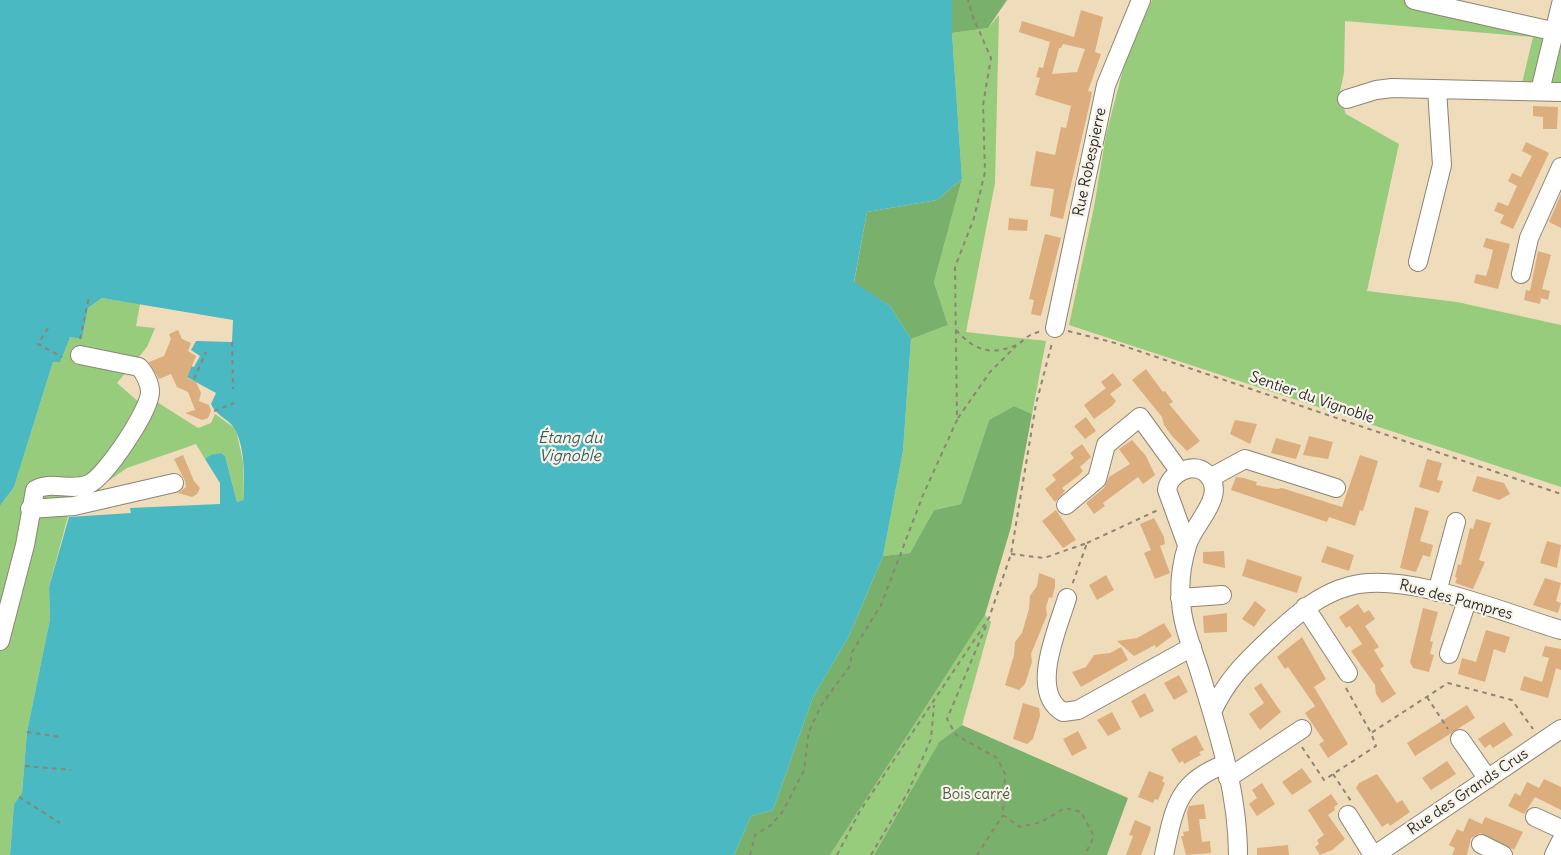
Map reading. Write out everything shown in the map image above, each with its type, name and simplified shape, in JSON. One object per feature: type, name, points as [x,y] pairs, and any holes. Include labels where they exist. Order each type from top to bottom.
[{"type":"street","name":"Rue Robespierre","points":[[1055,328],[1106,85],[1141,0]]},
{"type":"street","points":[[1414,0],[1558,32]]},
{"type":"street","points":[[1540,91],[1558,32],[1561,4]]},
{"type":"street","points":[[1347,99],[1385,89],[1561,92]]},
{"type":"street","points":[[1418,262],[1442,165],[1437,90]]},
{"type":"street","points":[[1521,274],[1529,238],[1561,166]]},
{"type":"street","points":[[0,641],[4,611],[25,545],[33,494],[38,488],[80,487],[104,474],[149,400],[149,388],[139,368],[80,347]]},
{"type":"street","points":[[1066,505],[1097,479],[1106,445],[1140,417],[1180,472]]},
{"type":"street","points":[[1210,478],[1245,459],[1336,488]]},
{"type":"street","points":[[1187,545],[1212,503],[1214,493],[1210,478],[1200,470],[1180,472],[1168,485],[1170,504],[1182,526],[1187,545],[1180,598],[1227,771],[1239,855]]},
{"type":"street","points":[[30,509],[74,506],[174,483]]},
{"type":"street","points":[[1437,592],[1456,522]]},
{"type":"street","name":"Rue des Pampres","points":[[1212,712],[1223,687],[1236,671],[1305,607],[1318,590],[1381,582],[1437,592],[1561,630]]},
{"type":"street","points":[[1180,598],[1222,595]]},
{"type":"street","points":[[1067,598],[1046,672],[1051,698],[1063,712],[1078,710],[1192,647]]},
{"type":"street","points":[[1449,654],[1467,601]]},
{"type":"street","points":[[1305,607],[1348,673]]},
{"type":"street","points":[[1199,670],[1220,675],[1236,671]]},
{"type":"street","name":"Rue des Grands Crus","points":[[1374,855],[1561,729]]},
{"type":"street","points":[[1164,855],[1175,809],[1185,789],[1201,774],[1227,771],[1298,732]]},
{"type":"street","points":[[1460,740],[1488,779]]},
{"type":"street","points":[[1348,815],[1374,855]]},
{"type":"street","points":[[1535,817],[1561,830]]},
{"type":"street","points":[[1481,844],[1503,855]]},
{"type":"path","points":[[957,420],[954,267],[974,218],[985,172],[983,105],[992,58],[973,17],[968,0]]},
{"type":"path","points":[[80,347],[89,297]]},
{"type":"path","points":[[48,328],[38,344],[62,357]]},
{"type":"path","points":[[750,855],[755,835],[771,825],[783,811],[804,770],[808,731],[822,705],[850,666],[852,652],[880,605],[923,495],[957,420],[990,372],[1026,335],[1055,328],[1036,404],[1011,554],[989,618],[947,719],[956,735],[997,758],[1005,774],[1003,815],[977,855]]},
{"type":"path","name":"Sentier du Vignoble","points":[[1055,328],[1115,343],[1561,494]]},
{"type":"path","points":[[956,330],[968,344],[990,352],[1016,346]]},
{"type":"path","points":[[232,342],[233,389]]},
{"type":"path","points":[[194,379],[206,352]]},
{"type":"path","points":[[214,411],[234,404]]},
{"type":"path","points":[[1011,554],[1044,558],[1087,543],[1170,504]]},
{"type":"path","points":[[1067,598],[1087,543]]},
{"type":"path","points":[[837,855],[860,812],[989,618]]},
{"type":"path","points":[[1298,732],[1324,780],[1376,746],[1343,682],[1348,673]]},
{"type":"path","points":[[1371,733],[1448,683],[1512,700],[1541,743]]},
{"type":"path","points":[[1427,697],[1452,735],[1460,740]]},
{"type":"path","points":[[871,855],[908,792],[931,740],[935,702]]},
{"type":"path","points":[[27,732],[61,737]]},
{"type":"path","points":[[25,766],[71,770]]},
{"type":"path","points":[[1333,774],[1356,809],[1348,815]]},
{"type":"path","points":[[19,797],[60,823]]},
{"type":"path","points":[[1003,815],[1020,827],[1041,822],[1065,808],[1082,812],[1094,836],[1085,855]]},
{"type":"green space","points":[[952,0],[1007,0],[988,28],[952,33]]},
{"type":"green space","points":[[1152,0],[1443,0],[1561,25],[1561,102],[1518,100],[1533,37],[1345,21],[1344,73],[1339,96],[1346,114],[1399,144],[1367,291],[1457,302],[1561,325],[1561,487],[1069,325],[1094,207],[1106,135],[1127,54]]},
{"type":"green space","points":[[999,15],[995,183],[966,332],[1046,341],[1032,414],[1014,406],[989,420],[961,504],[934,510],[910,553],[883,556],[903,451],[911,339],[948,325],[934,282],[962,179],[952,33],[988,28]]},
{"type":"green space","points":[[962,179],[934,282],[948,325],[911,339],[890,306],[854,283],[867,212],[937,200]]},
{"type":"green space","points":[[102,298],[140,304],[136,326],[155,328],[147,347],[117,383],[150,412],[157,402],[198,428],[211,423],[215,414],[236,429],[243,462],[244,496],[243,500],[237,502],[225,456],[221,453],[205,459],[196,444],[127,468],[101,486],[98,495],[72,501],[49,587],[50,619],[27,732],[22,793],[14,804],[10,855],[0,855],[0,506],[14,487],[53,362],[70,337],[82,339],[88,308]]},
{"type":"green space","points":[[1014,406],[1032,414],[1011,527],[985,615],[830,855],[734,855],[751,816],[773,810],[813,697],[849,636],[883,556],[910,553],[934,510],[961,504],[989,420]]},
{"type":"green space","points":[[985,615],[991,622],[962,725],[939,742],[874,855],[830,855]]},
{"type":"green space","name":"Bois carré","points":[[962,725],[1128,798],[1107,855],[874,855],[939,742]]},
{"type":"water","name":"Étang du Vignoble","points":[[0,0],[952,0],[952,33],[962,179],[937,200],[867,212],[854,282],[890,306],[911,339],[903,451],[883,556],[849,636],[813,697],[773,810],[751,816],[734,855],[10,855],[14,804],[22,793],[27,732],[50,619],[49,587],[69,517],[131,513],[130,508],[220,504],[220,483],[205,459],[211,455],[221,453],[225,456],[237,502],[243,500],[244,480],[242,455],[236,431],[211,404],[216,393],[183,375],[185,364],[194,367],[200,356],[191,350],[196,341],[232,342],[233,320],[102,298],[88,308],[82,339],[70,337],[60,362],[53,362],[14,487],[0,506]]},
{"type":"building","points":[[1081,10],[1103,17],[1095,52],[1101,54],[1088,91],[1092,92],[1091,98],[1063,219],[1050,216],[1054,189],[1030,186],[1036,151],[1055,155],[1061,127],[1066,128],[1071,106],[1035,95],[1040,78],[1036,77],[1039,67],[1043,68],[1050,42],[1019,32],[1022,21],[1074,37]],"holes":[[[1063,44],[1085,49],[1077,72],[1052,74],[1059,48]]]},
{"type":"building","points":[[1533,106],[1558,107],[1557,129],[1543,129],[1543,117],[1533,116]]},
{"type":"building","points":[[1526,142],[1549,153],[1513,229],[1500,223],[1504,215],[1494,211],[1498,202],[1508,206],[1517,186],[1508,181],[1512,173],[1521,177],[1532,156],[1522,151]]},
{"type":"building","points":[[1561,194],[1561,228],[1549,222]]},
{"type":"building","points":[[1009,218],[1028,220],[1027,231],[1008,230]]},
{"type":"building","points":[[1045,234],[1061,238],[1041,316],[1031,314],[1034,300],[1029,299]]},
{"type":"building","points":[[1486,238],[1510,244],[1498,289],[1474,283],[1476,274],[1486,276],[1489,267],[1493,250],[1483,247]]},
{"type":"building","points":[[1538,251],[1551,255],[1542,289],[1550,291],[1548,300],[1541,298],[1540,304],[1524,300],[1526,290],[1530,291]]},
{"type":"building","points":[[178,330],[182,339],[191,343],[188,351],[196,356],[187,378],[196,382],[201,393],[199,401],[209,405],[211,411],[208,418],[202,420],[185,413],[195,410],[188,392],[177,387],[171,374],[159,379],[149,362],[164,356],[171,339],[169,334]]},
{"type":"building","points":[[1146,369],[1173,402],[1169,404],[1200,441],[1187,451],[1172,436],[1164,425],[1162,417],[1132,380]]},
{"type":"building","points":[[1113,373],[1122,385],[1110,394],[1116,401],[1094,419],[1084,405],[1106,388],[1101,382]]},
{"type":"building","points":[[1086,417],[1096,431],[1085,439],[1074,426]]},
{"type":"building","points":[[1235,420],[1257,424],[1250,444],[1230,434]]},
{"type":"building","points":[[1309,436],[1333,442],[1328,459],[1303,455]]},
{"type":"building","points":[[1276,438],[1301,445],[1296,459],[1271,453]]},
{"type":"building","points":[[1132,440],[1146,456],[1155,475],[1143,484],[1138,477],[1103,503],[1105,506],[1094,514],[1086,503],[1104,488],[1109,477],[1130,464],[1119,449]]},
{"type":"building","points":[[1082,444],[1091,457],[1080,467],[1083,471],[1062,488],[1065,491],[1055,502],[1045,489],[1056,480],[1052,475],[1074,458],[1070,453]]},
{"type":"building","points":[[183,455],[194,481],[200,488],[192,497],[178,493],[186,487],[174,459]]},
{"type":"building","points":[[1360,455],[1378,461],[1363,511],[1360,510],[1355,526],[1329,517],[1327,522],[1231,490],[1236,477],[1244,478],[1257,482],[1256,485],[1282,488],[1342,507]]},
{"type":"building","points":[[1427,459],[1442,463],[1437,480],[1443,481],[1439,493],[1419,487]]},
{"type":"building","points":[[1477,476],[1504,483],[1510,494],[1499,500],[1472,491]]},
{"type":"building","points":[[1415,507],[1429,511],[1420,541],[1433,545],[1430,557],[1423,555],[1416,572],[1400,568]]},
{"type":"building","points":[[1056,510],[1076,540],[1063,548],[1042,521]]},
{"type":"building","points":[[1154,518],[1164,537],[1165,544],[1160,546],[1170,573],[1155,579],[1144,553],[1151,550],[1140,524]]},
{"type":"building","points":[[1476,519],[1491,523],[1479,560],[1485,562],[1473,589],[1455,583],[1457,578],[1455,577],[1458,564],[1461,565],[1470,528],[1473,529]]},
{"type":"building","points":[[1547,541],[1561,545],[1557,568],[1540,563]]},
{"type":"building","points":[[1327,546],[1354,555],[1349,571],[1321,562]]},
{"type":"building","points":[[1224,551],[1225,568],[1203,563],[1203,552]]},
{"type":"building","points":[[1247,559],[1302,577],[1297,593],[1242,576]]},
{"type":"building","points":[[1039,573],[1055,579],[1055,587],[1052,598],[1049,597],[1046,607],[1047,615],[1031,654],[1032,662],[1025,684],[1019,690],[1005,685],[1014,655],[1015,642],[1022,633],[1030,596],[1037,586]]},
{"type":"building","points":[[1106,575],[1114,590],[1097,600],[1089,585]]},
{"type":"building","points":[[1545,578],[1561,583],[1556,601],[1561,603],[1558,613],[1533,605]]},
{"type":"building","points":[[1255,601],[1266,610],[1254,627],[1242,619]]},
{"type":"building","points":[[1358,604],[1364,613],[1369,610],[1375,619],[1365,626],[1379,647],[1374,650],[1384,666],[1380,669],[1396,694],[1382,703],[1376,694],[1375,685],[1351,651],[1362,644],[1350,626],[1346,628],[1339,617]]},
{"type":"building","points":[[1423,608],[1438,612],[1430,641],[1433,642],[1430,654],[1434,655],[1429,672],[1413,668],[1410,662]]},
{"type":"building","points":[[1227,613],[1227,632],[1204,633],[1203,616]]},
{"type":"building","points":[[1164,623],[1172,636],[1156,648],[1155,645],[1134,656],[1117,641],[1137,638]]},
{"type":"building","points":[[1486,630],[1510,637],[1505,653],[1494,649],[1485,682],[1458,674],[1462,658],[1476,662]]},
{"type":"building","points":[[1302,637],[1326,679],[1314,687],[1348,744],[1328,758],[1319,744],[1324,741],[1305,713],[1315,706],[1288,667],[1285,669],[1277,657]]},
{"type":"building","points":[[1545,646],[1561,649],[1561,670],[1556,668],[1548,698],[1520,690],[1524,676],[1542,682],[1549,658],[1542,656]]},
{"type":"building","points":[[1121,647],[1128,660],[1081,687],[1072,672],[1086,667],[1094,655],[1110,653]]},
{"type":"building","points":[[1179,675],[1188,692],[1174,700],[1164,683]]},
{"type":"building","points":[[1261,683],[1281,712],[1260,730],[1249,714],[1264,703],[1254,688]]},
{"type":"building","points":[[1145,693],[1154,711],[1140,718],[1131,701]]},
{"type":"building","points":[[1023,703],[1039,708],[1040,716],[1033,739],[1027,744],[1013,739]]},
{"type":"building","points":[[1467,705],[1475,718],[1415,756],[1407,743]]},
{"type":"building","points":[[1112,712],[1121,729],[1108,736],[1097,720]]},
{"type":"building","points":[[1504,722],[1513,735],[1493,748],[1490,744],[1485,748],[1478,739]]},
{"type":"building","points":[[1078,731],[1087,748],[1072,756],[1063,739]]},
{"type":"building","points":[[1196,735],[1204,750],[1199,752],[1201,755],[1184,764],[1183,761],[1179,763],[1171,749]]},
{"type":"building","points":[[1447,761],[1456,774],[1431,790],[1422,778]]},
{"type":"building","points":[[1302,768],[1312,782],[1292,795],[1282,782]]},
{"type":"building","points":[[1149,771],[1164,777],[1162,781],[1165,783],[1158,800],[1155,799],[1153,803],[1138,797]]},
{"type":"building","points":[[1377,774],[1397,803],[1402,800],[1410,812],[1390,826],[1388,823],[1382,827],[1356,788],[1359,783]]},
{"type":"building","points":[[1544,779],[1561,787],[1561,810],[1535,797],[1524,814],[1508,806],[1515,793],[1520,796],[1527,782],[1539,788]]},
{"type":"building","points":[[1262,783],[1275,804],[1257,816],[1249,804],[1257,798],[1252,790]]},
{"type":"building","points":[[1331,794],[1338,804],[1334,807],[1335,810],[1328,815],[1345,839],[1332,850],[1320,855],[1315,847],[1319,844],[1317,840],[1324,835],[1308,810]]},
{"type":"building","points":[[1204,804],[1206,819],[1199,819],[1202,842],[1210,841],[1211,853],[1186,855],[1181,836],[1184,836],[1183,832],[1189,831],[1187,812],[1189,806]]},
{"type":"building","points":[[1485,817],[1523,832],[1514,850],[1480,833],[1471,838],[1467,855],[1452,855],[1455,848],[1449,845],[1457,829],[1463,832],[1469,818],[1482,824]]},
{"type":"building","points":[[1135,820],[1151,827],[1150,832],[1141,855],[1126,855],[1133,836],[1129,835]]},
{"type":"building","points":[[1288,845],[1289,855],[1257,855],[1257,848]]}]
